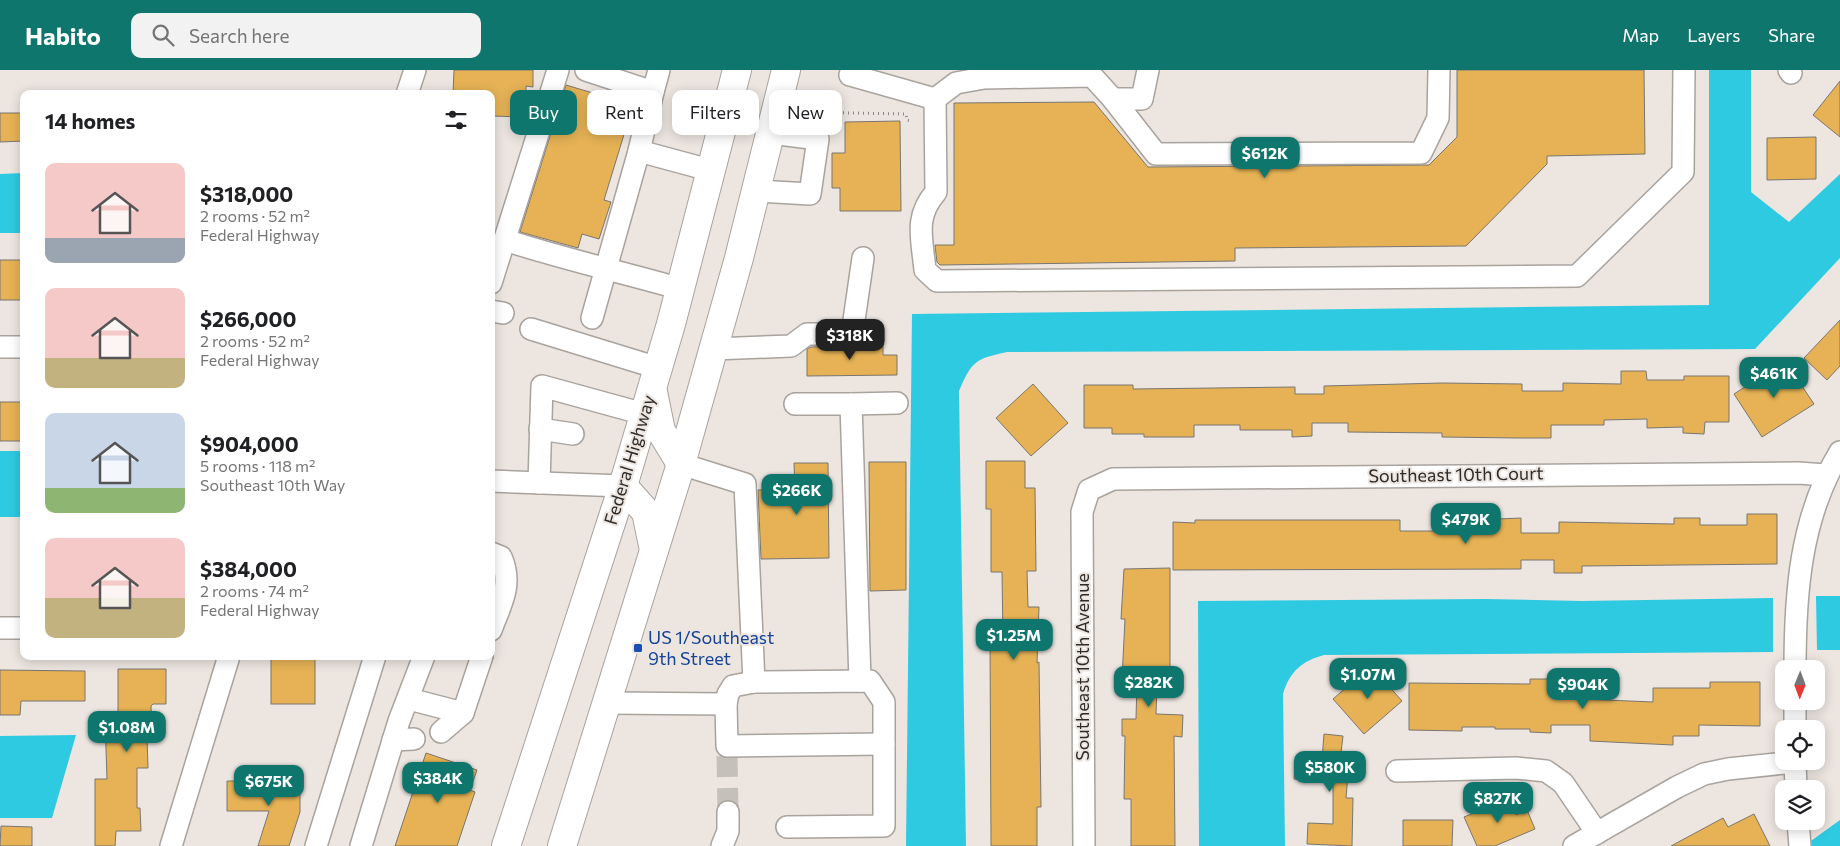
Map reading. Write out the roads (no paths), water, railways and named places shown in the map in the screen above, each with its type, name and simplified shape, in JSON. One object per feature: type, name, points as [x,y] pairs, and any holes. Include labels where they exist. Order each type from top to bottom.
[{"type":"main road","name":"Federal Highway","points":[[506,846],[623,486],[681,288],[713,171],[737,70]]},
{"type":"main road","points":[[781,90],[786,70]]},
{"type":"main road","points":[[562,846],[681,464],[714,349],[770,135]]},
{"type":"main road","points":[[655,378],[661,431],[681,464]]},
{"type":"main road","points":[[623,486],[646,512],[654,554]]},
{"type":"street","points":[[408,90],[415,70]]},
{"type":"street","points":[[495,271],[558,70]]},
{"type":"street","points":[[586,70],[647,90]]},
{"type":"street","points":[[654,90],[659,70]]},
{"type":"street","points":[[852,70],[850,75],[935,99]]},
{"type":"street","points":[[1113,99],[1142,99],[1148,70]]},
{"type":"street","points":[[935,99],[956,83],[985,74],[1092,76],[1113,99],[1156,154],[1421,153],[1438,118],[1439,70]]},
{"type":"street","points":[[935,99],[936,192],[926,204],[921,221],[925,270],[937,281],[1577,276],[1683,172],[1684,70]]},
{"type":"street","points":[[592,318],[643,135]]},
{"type":"street","points":[[756,191],[810,194],[818,139],[787,135]]},
{"type":"street","points":[[639,151],[713,171]]},
{"type":"street","points":[[505,240],[581,264],[606,268],[681,288]]},
{"type":"street","points":[[714,349],[791,346],[807,334],[852,334],[863,258]]},
{"type":"street","points":[[531,329],[655,378]]},
{"type":"street","points":[[0,347],[20,347]]},
{"type":"street","points":[[539,483],[542,386],[644,414]]},
{"type":"street","points":[[795,404],[897,403]]},
{"type":"street","points":[[851,404],[860,681]]},
{"type":"street","points":[[540,429],[573,434]]},
{"type":"street","points":[[1795,660],[1798,578],[1809,525],[1826,475],[1840,452]]},
{"type":"street","points":[[681,464],[746,484],[754,682]]},
{"type":"street","name":"Southeast 10th Court","points":[[1089,490],[1113,479],[1798,473],[1826,475]]},
{"type":"street","points":[[495,481],[623,486]]},
{"type":"street","name":"Southeast 10th Avenue","points":[[1084,846],[1082,512],[1089,490]]},
{"type":"street","points":[[495,554],[501,556],[507,571],[508,582],[495,619]]},
{"type":"street","points":[[0,628],[20,628]]},
{"type":"street","points":[[171,846],[228,660]]},
{"type":"street","points":[[316,846],[374,660]]},
{"type":"street","points":[[361,846],[393,740],[423,660]]},
{"type":"street","points":[[441,732],[463,713],[481,660]]},
{"type":"street","points":[[787,827],[884,826],[884,744],[884,702],[870,680],[754,682],[733,686],[728,694],[726,704],[727,751],[884,744]]},
{"type":"street","points":[[409,700],[463,713]]},
{"type":"street","points":[[607,703],[726,704]]},
{"type":"street","points":[[393,740],[414,739]]},
{"type":"street","points":[[1574,846],[1677,787],[1704,774],[1728,769],[1775,764]]},
{"type":"street","points":[[1397,771],[1516,768],[1546,771],[1563,783],[1597,832]]},
{"type":"street","points":[[722,846],[728,831],[728,812]]},
{"type":"street","points":[[1799,830],[1800,845]]},
{"type":"water","points":[[1709,70],[1751,70],[1751,192],[1789,222],[1840,174],[1840,258],[1755,349],[1007,352],[988,357],[971,367],[959,391],[966,846],[906,846],[912,314],[1709,305]]},
{"type":"water","points":[[20,173],[20,233],[0,233],[0,174]]},
{"type":"water","points":[[0,451],[20,451],[20,517],[0,517]]},
{"type":"water","points":[[1816,596],[1840,596],[1840,650],[1817,650]]},
{"type":"water","points":[[1773,598],[1773,652],[1324,655],[1309,660],[1293,673],[1283,694],[1285,846],[1199,846],[1198,601],[1486,599],[1582,601]]},
{"type":"water","points":[[76,735],[52,818],[0,818],[0,736]]},
{"type":"water","points":[[1840,820],[1840,846],[1804,846]]},
{"type":"tunnel","points":[[727,756],[728,812]]},
{"type":"place","name":"US 1/Southeast 9th Street","points":[[638,648]]}]
